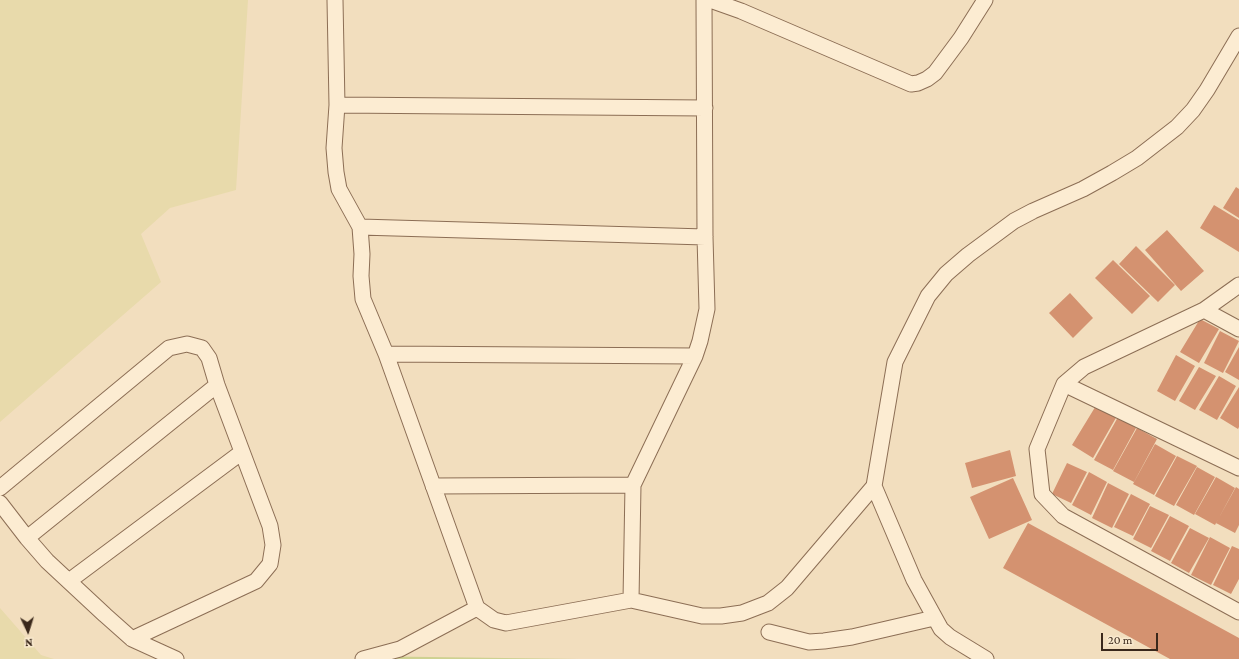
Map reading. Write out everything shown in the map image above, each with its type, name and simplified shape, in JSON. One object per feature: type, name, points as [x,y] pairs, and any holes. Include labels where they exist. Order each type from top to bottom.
[{"type":"street","points":[[335,0],[337,105],[334,148],[336,172],[339,189],[360,226],[362,254],[361,276],[364,299],[386,354],[477,608],[494,620],[506,623],[631,600],[702,616],[721,616],[742,613],[768,603],[787,588],[874,486],[895,362],[928,296],[946,274],[968,255],[1014,221],[1083,189],[1112,173],[1137,158],[1177,127],[1193,110],[1207,90],[1239,36]]},
{"type":"street","points":[[631,600],[633,485],[695,356],[707,309],[705,237],[704,0]]},
{"type":"street","points":[[710,0],[741,11],[911,84],[927,79],[935,73],[961,38],[985,0]]},
{"type":"street","points":[[337,105],[705,108]]},
{"type":"street","points":[[360,226],[705,237]]},
{"type":"street","points":[[1239,285],[1204,310],[1084,367],[1064,384],[1037,449],[1042,494],[1063,516],[1239,612]]},
{"type":"street","points":[[1204,310],[1239,329]]},
{"type":"street","points":[[0,488],[169,348],[187,344],[202,348],[209,358],[217,385],[270,526],[273,545],[270,564],[256,581],[132,639]]},
{"type":"street","points":[[386,354],[695,356]]},
{"type":"street","points":[[1064,384],[1239,468]]},
{"type":"street","points":[[27,538],[217,385]]},
{"type":"street","points":[[69,581],[242,452]]},
{"type":"street","points":[[433,486],[633,485]]},
{"type":"street","points":[[874,486],[914,580],[934,618],[950,637],[986,659]]},
{"type":"street","points":[[0,502],[27,538],[47,560],[132,639],[176,659]]},
{"type":"street","points":[[363,659],[400,649],[477,608]]},
{"type":"street","points":[[769,632],[809,642],[824,642],[934,618]]},
{"type":"shaded area","points":[[0,0],[248,0],[236,190],[170,208],[141,234],[161,282],[0,422]]},
{"type":"shaded area","points":[[0,608],[41,655],[54,659],[0,659]]},
{"type":"green space","points":[[355,656],[579,659],[355,659]]},
{"type":"building","points":[[1236,187],[1239,189],[1239,218],[1223,208]]},
{"type":"building","points":[[1214,205],[1239,220],[1239,252],[1200,228]]},
{"type":"building","points":[[1167,230],[1204,271],[1181,291],[1145,250]]},
{"type":"building","points":[[1136,246],[1175,285],[1158,302],[1119,264]]},
{"type":"building","points":[[1113,260],[1150,296],[1132,314],[1095,278]]},
{"type":"building","points":[[1070,293],[1093,318],[1073,338],[1049,313]]},
{"type":"building","points":[[1200,319],[1219,329],[1199,363],[1180,352]]},
{"type":"building","points":[[1220,331],[1239,341],[1223,373],[1204,363]]},
{"type":"building","points":[[1239,347],[1239,380],[1225,372]]},
{"type":"building","points":[[1176,355],[1195,366],[1175,401],[1157,391]]},
{"type":"building","points":[[1199,367],[1216,376],[1195,410],[1179,401]]},
{"type":"building","points":[[1219,376],[1236,386],[1217,420],[1199,410]]},
{"type":"building","points":[[1239,387],[1239,427],[1238,429],[1220,418]]},
{"type":"building","points":[[1097,404],[1117,416],[1093,458],[1072,445]]},
{"type":"building","points":[[1118,417],[1136,428],[1113,470],[1094,460]]},
{"type":"building","points":[[1137,428],[1157,439],[1134,482],[1113,471]]},
{"type":"building","points":[[1155,444],[1176,456],[1154,495],[1133,484]]},
{"type":"building","points":[[1010,450],[1016,476],[972,488],[965,463]]},
{"type":"building","points":[[1177,456],[1197,466],[1174,506],[1155,496]]},
{"type":"building","points":[[1067,463],[1087,472],[1071,503],[1052,494]]},
{"type":"building","points":[[1197,467],[1215,477],[1194,515],[1176,505]]},
{"type":"building","points":[[1089,472],[1107,482],[1091,515],[1072,505]]},
{"type":"building","points":[[1216,477],[1235,488],[1215,525],[1195,514]]},
{"type":"building","points":[[1013,478],[1032,520],[989,539],[970,497]]},
{"type":"building","points":[[1108,483],[1129,494],[1112,528],[1092,518]]},
{"type":"building","points":[[1236,487],[1239,489],[1239,525],[1235,533],[1216,523]]},
{"type":"building","points":[[1131,494],[1150,504],[1133,536],[1114,527]]},
{"type":"building","points":[[1150,506],[1169,515],[1151,548],[1133,539]]},
{"type":"building","points":[[1170,516],[1189,526],[1170,561],[1151,551]]},
{"type":"building","points":[[1028,523],[1239,638],[1239,659],[1170,659],[1003,568]]},
{"type":"building","points":[[1190,528],[1209,538],[1189,573],[1171,563]]},
{"type":"building","points":[[1210,537],[1230,548],[1211,585],[1191,575]]},
{"type":"building","points":[[1232,546],[1239,549],[1239,579],[1231,594],[1213,585]]}]
